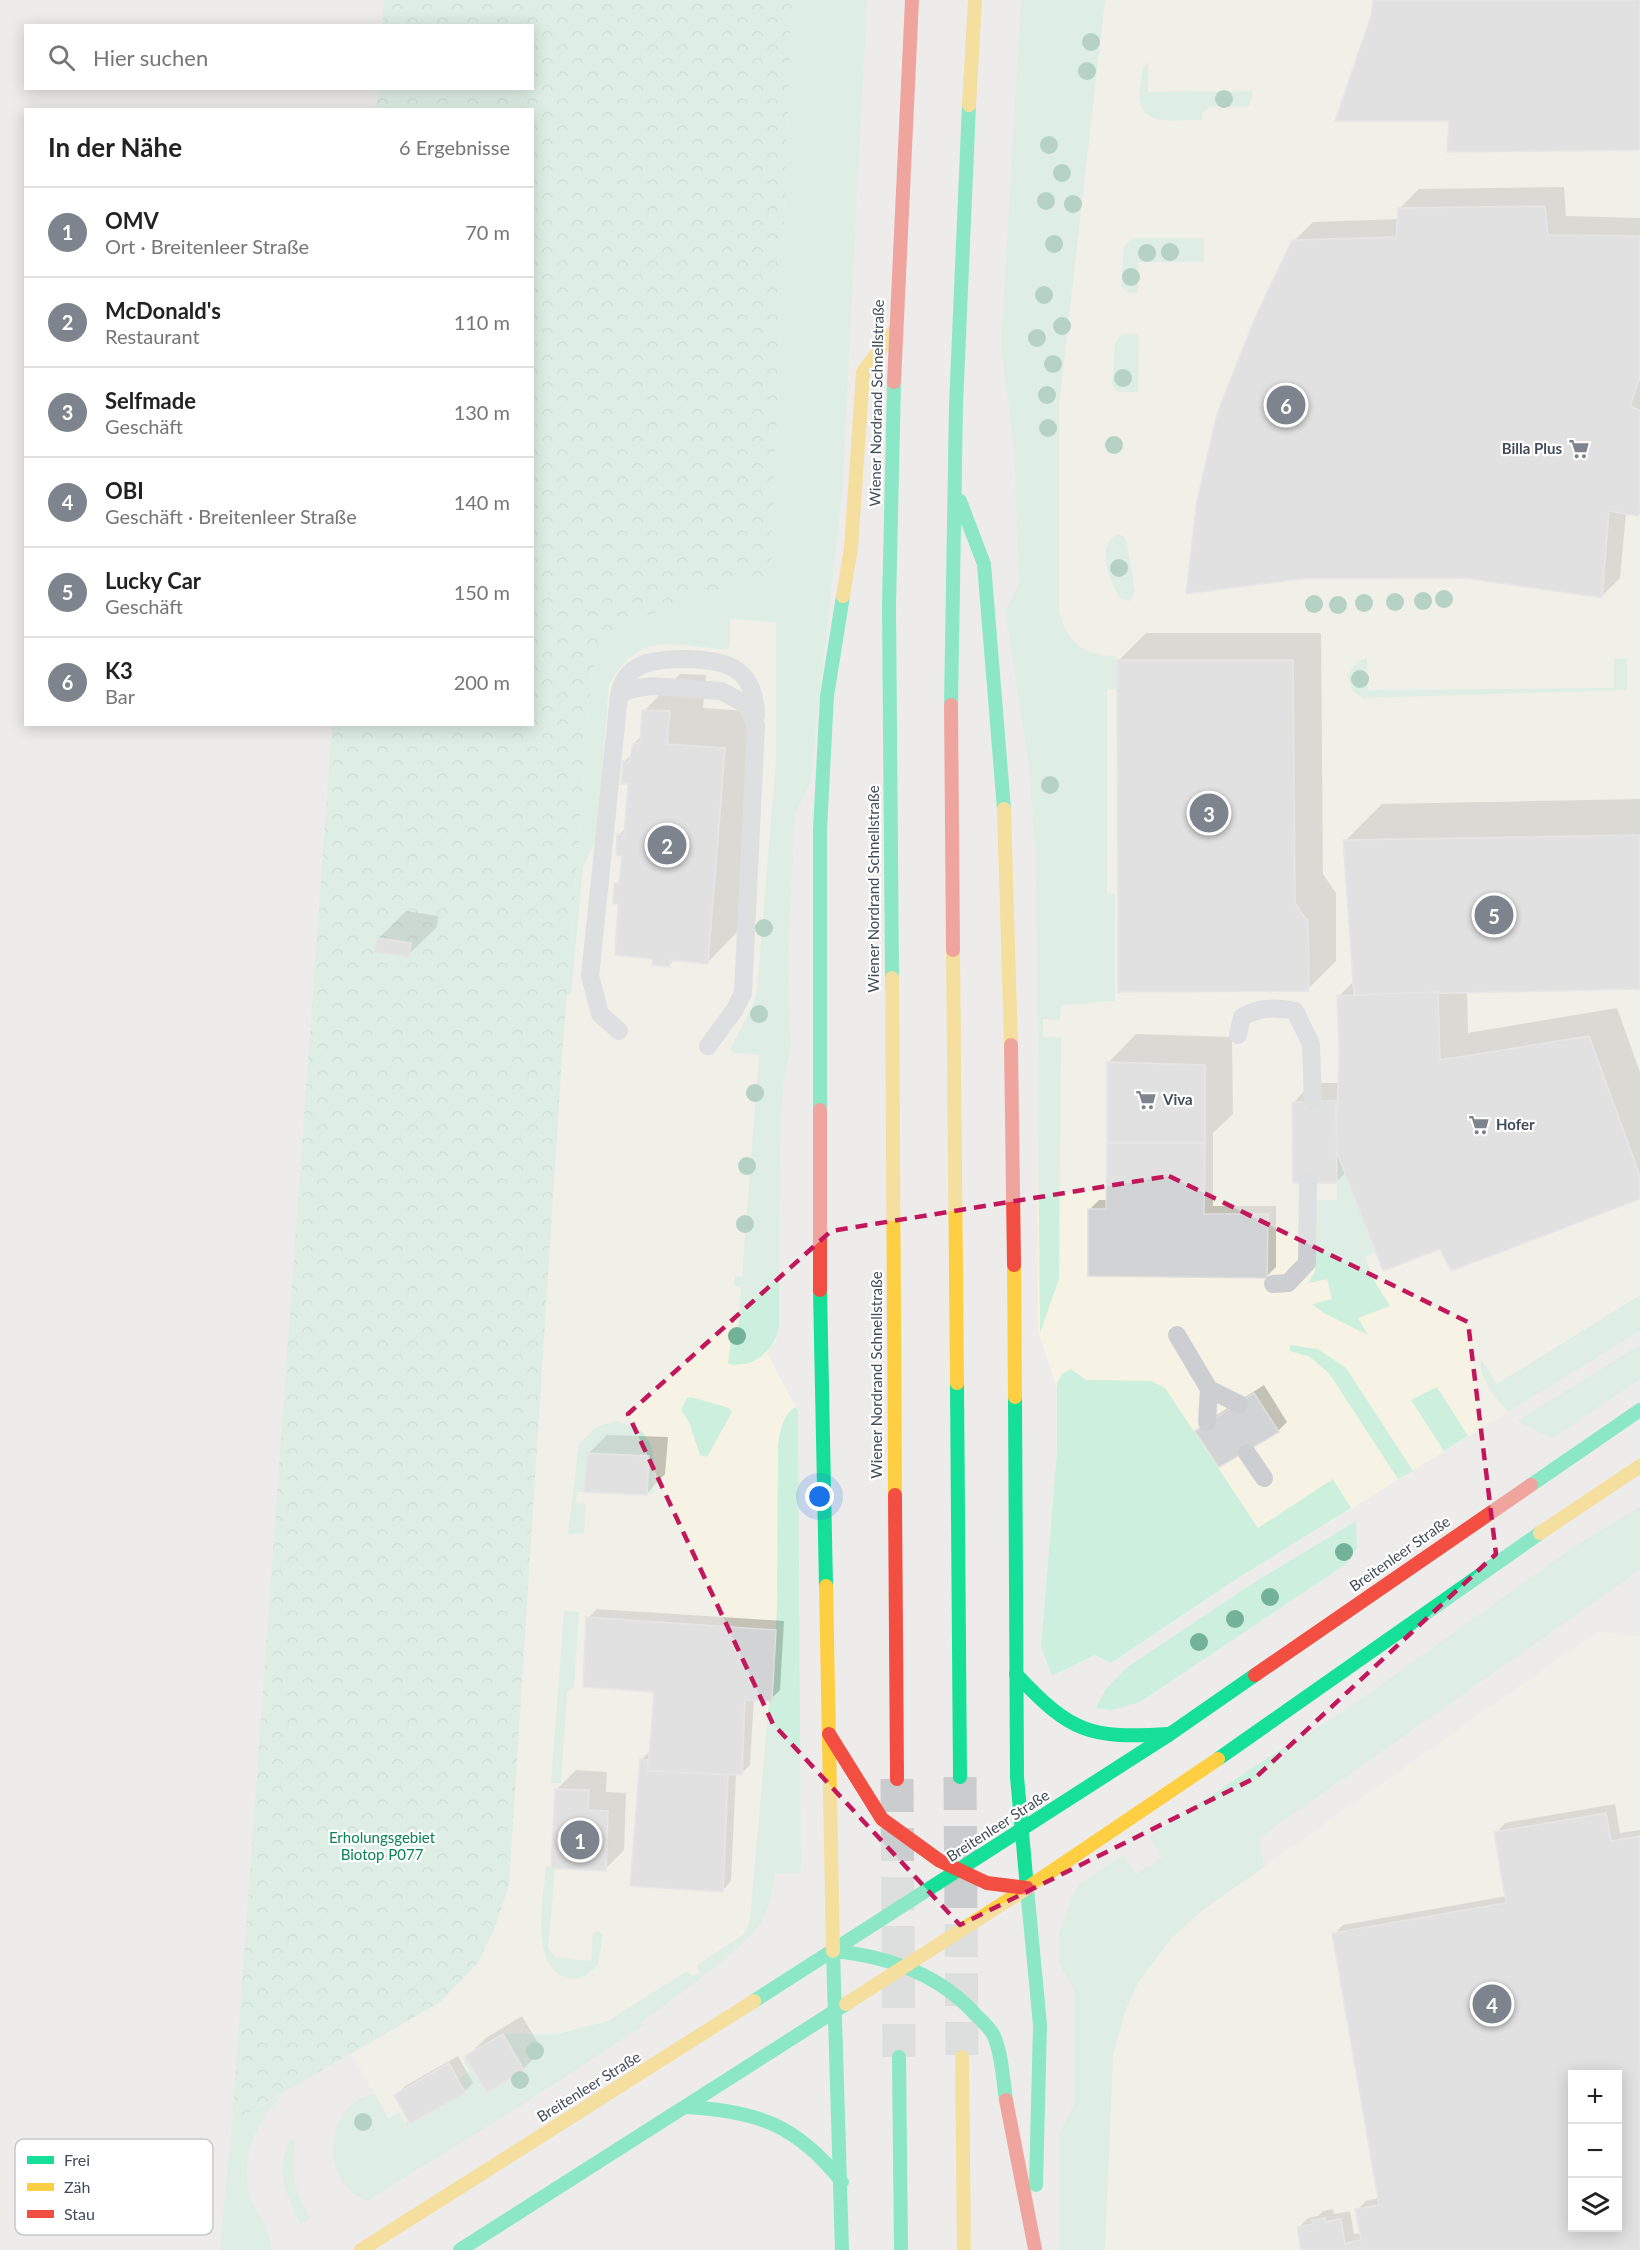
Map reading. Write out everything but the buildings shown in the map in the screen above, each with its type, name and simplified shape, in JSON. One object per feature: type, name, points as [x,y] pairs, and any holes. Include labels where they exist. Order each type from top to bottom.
[{"type":"main road","name":"Wiener Nordrand Schnellstraße","points":[[897,1779],[889,605],[894,330],[912,0]]},
{"type":"main road","points":[[960,1777],[951,659],[953,482],[965,148],[975,0]]},
{"type":"main road","points":[[842,2250],[842,2182],[833,1951],[828,1732],[820,1265],[820,829],[827,696],[851,548],[863,372],[894,330]]},
{"type":"main road","points":[[953,482],[984,564],[1006,830],[1011,1005],[1017,1777],[1040,2025],[1035,2249]]},
{"type":"main road","name":"Breitenleer Straße","points":[[361,2250],[960,1871],[1170,1734],[1640,1410]]},
{"type":"main road","points":[[460,2250],[1027,1888],[1322,1688],[1497,1562],[1640,1466]]},
{"type":"main road","points":[[1016,1674],[1042,1702],[1078,1726],[1099,1734],[1170,1734]]},
{"type":"main road","points":[[828,1732],[882,1819],[940,1861],[960,1871],[987,1883],[1027,1888]]},
{"type":"main road","points":[[833,1951],[868,1954],[906,1966],[935,1982],[967,2005],[994,2035],[1035,2249]]},
{"type":"main road","points":[[899,2057],[901,2250]]},
{"type":"main road","points":[[962,2057],[964,2250]]},
{"type":"main road","points":[[686,2107],[722,2108],[756,2115],[781,2126],[807,2141],[826,2159],[842,2182]]},
{"type":"lane","points":[[619,1031],[600,1014],[590,976],[619,696],[627,675],[642,664],[660,659],[712,660],[729,664],[744,675],[752,688],[756,726],[743,993],[735,1009],[708,1046]]},
{"type":"lane","points":[[619,696],[631,689],[652,686],[721,691],[747,704],[756,726]]},
{"type":"lane","points":[[1238,1035],[1242,1017],[1256,1009],[1280,1008],[1295,1011],[1311,1044],[1313,1101]]},
{"type":"lane","points":[[1273,1284],[1288,1282],[1307,1263],[1308,1183]]},
{"type":"lane","points":[[1177,1335],[1209,1389],[1208,1422]]},
{"type":"lane","points":[[1209,1389],[1239,1404]]},
{"type":"lane","points":[[1247,1453],[1264,1478]]},
{"type":"highlighted area","points":[[1169,1176],[1468,1322],[1496,1554],[1255,1778],[960,1925],[773,1724],[628,1414],[831,1231]]},
{"type":"shaded area","points":[[1105,0],[1640,0],[1640,1331],[1235,1580],[1111,1663],[1095,1655],[1052,1676],[1041,1647],[1057,1450],[1057,1389],[1038,1332],[1037,1011],[1059,611],[1059,404]]},
{"type":"shaded area","points":[[653,614],[777,622],[810,783],[795,815],[788,963],[791,1048],[784,1080],[780,1127],[779,1328],[777,1338],[767,1353],[798,1411],[801,1874],[776,1873],[769,1905],[760,1923],[744,1942],[642,2022],[644,2025],[418,2170],[352,2054],[440,2002],[509,1885],[562,1056],[592,669]]},
{"type":"shaded area","points":[[1598,1631],[1640,1637],[1640,2250],[1069,2250],[1085,1972],[1200,1912]]},
{"type":"green space","name":"Erholungsgebiet Biotop P077","points":[[384,0],[792,0],[771,574],[680,603],[633,622],[614,633],[602,644],[592,669],[562,1056],[509,1885],[494,1930],[477,1964],[440,2002],[232,2122],[332,726],[534,726],[534,108],[376,108],[378,90],[534,90],[534,24],[382,24]]},
{"type":"green space","points":[[792,0],[867,0],[842,493],[810,783],[795,815],[788,963],[791,1048],[784,1080],[780,1127],[779,1328],[767,1351],[754,1361],[737,1365],[728,1364],[732,1331],[738,1331],[741,1287],[734,1286],[735,1276],[742,1277],[759,1055],[733,1053],[730,1049],[752,1008],[757,991],[776,760],[776,622],[730,619],[730,646],[727,650],[674,644],[646,648],[633,655],[621,667],[609,685],[597,838],[583,867],[571,995],[567,995],[592,669],[599,649],[614,633],[655,612],[771,574]]},
{"type":"green space","points":[[1021,0],[1105,0],[1059,404],[1059,611],[1067,632],[1078,646],[1094,653],[1116,656],[1117,660],[1117,689],[1107,689],[1107,893],[1115,894],[1115,1001],[1061,1005],[1060,1020],[1043,1019],[1043,1037],[1061,1037],[1059,1279],[1040,1333],[1036,863],[1029,765],[1005,612],[1019,583],[1014,449],[1001,346]]},
{"type":"green space","points":[[1148,62],[1148,92],[1253,91],[1250,105],[1245,107],[1210,106],[1202,113],[1202,120],[1168,121],[1150,116],[1144,111],[1140,101],[1142,73]]},
{"type":"green space","points":[[1132,238],[1204,238],[1204,262],[1138,262],[1138,293],[1127,293],[1121,287],[1124,247]]},
{"type":"green space","points":[[1136,334],[1139,337],[1138,392],[1118,392],[1112,385],[1115,344],[1121,335]]},
{"type":"green space","points":[[1118,534],[1123,536],[1127,543],[1135,591],[1130,601],[1120,598],[1107,564],[1107,546]]},
{"type":"green space","points":[[1367,658],[1368,690],[1614,688],[1614,658],[1627,659],[1627,690],[1363,698],[1352,691],[1348,676],[1357,661]]},
{"type":"green space","points":[[1336,1150],[1376,1252],[1365,1257],[1375,1282],[1390,1306],[1358,1318],[1368,1335],[1324,1313],[1312,1304],[1332,1299],[1327,1279],[1308,1283],[1315,1272],[1316,1200],[1337,1200]]},
{"type":"green space","points":[[1640,1295],[1640,1331],[1508,1412],[1489,1387],[1482,1373],[1481,1359],[1497,1384]]},
{"type":"green space","points":[[1290,1345],[1318,1349],[1346,1368],[1413,1471],[1398,1479],[1329,1373],[1310,1357],[1290,1351]]},
{"type":"green space","points":[[1640,1345],[1640,1379],[1552,1439],[1517,1421]]},
{"type":"green space","points":[[1071,1369],[1086,1380],[1151,1381],[1165,1388],[1258,1528],[1333,1479],[1351,1508],[1235,1580],[1111,1663],[1095,1655],[1052,1676],[1041,1647],[1057,1450],[1057,1383],[1062,1374]]},
{"type":"green space","points":[[1437,1387],[1468,1436],[1444,1451],[1411,1400]]},
{"type":"green space","points":[[691,1397],[729,1408],[732,1412],[707,1457],[700,1455],[689,1422],[681,1410],[687,1398]]},
{"type":"green space","points":[[796,1407],[798,1411],[801,1874],[776,1873],[767,1909],[762,1921],[753,1932],[706,1974],[642,2022],[644,2025],[519,2107],[367,2201],[351,2192],[337,2172],[333,2144],[341,2117],[361,2098],[375,2094],[388,2118],[399,2112],[405,2123],[408,2121],[410,2124],[465,2093],[459,2078],[470,2072],[464,2062],[465,2056],[487,2093],[524,2070],[503,2034],[557,2034],[608,2021],[687,1971],[693,1976],[700,1973],[697,1965],[744,1934],[750,1920],[769,1701],[772,1700],[777,1608],[778,1445],[785,1418]]},
{"type":"green space","points":[[616,1421],[630,1425],[647,1438],[653,1457],[653,1493],[648,1493],[649,1456],[587,1453],[584,1492],[577,1492],[576,1503],[586,1504],[584,1534],[568,1534],[579,1444],[598,1426]]},
{"type":"green space","points":[[1640,1507],[1640,1570],[1259,1838],[1264,1867],[1200,1912],[1171,1939],[1139,1981],[1125,2011],[1113,2056],[1105,2250],[1059,2250],[1059,2134],[1074,2104],[1074,1990],[1059,1963],[1059,1933],[1072,1896],[1080,1884],[1123,1855],[1137,1874],[1162,1857],[1149,1837],[1272,1755],[1343,1712],[1572,1548]]},
{"type":"green space","points":[[1356,1521],[1357,1548],[1345,1565],[1140,1702],[1112,1710],[1096,1708],[1106,1689],[1126,1668],[1250,1585]]},
{"type":"green space","points":[[564,1611],[579,1612],[574,1687],[567,1693],[561,1783],[551,1783]]},
{"type":"green space","points":[[546,1866],[555,1869],[548,1948],[555,1957],[591,1961],[593,1934],[599,1931],[603,1935],[598,1965],[579,1978],[566,1978],[554,1970],[547,1959],[541,1928]]},
{"type":"green space","points":[[287,2092],[276,2102],[259,2126],[249,2154],[247,2169],[251,2199],[267,2230],[271,2250],[220,2250],[232,2122]]},
{"type":"green space","points":[[291,2139],[295,2141],[295,2181],[310,2218],[301,2224],[284,2182],[283,2160]]},
{"type":"tunnel","points":[[960,1777],[962,2057]]},
{"type":"tunnel","points":[[897,1779],[899,2057]]},
{"type":"traffic: fast","points":[[951,705],[956,405],[969,105]]},
{"type":"traffic: fast","points":[[892,978],[889,605],[894,382]]},
{"type":"traffic: fast","points":[[960,501],[984,564],[1004,809]]},
{"type":"traffic: fast","points":[[820,1110],[820,829],[827,696],[843,596]]},
{"type":"traffic: fast","points":[[820,1290],[826,1586]]},
{"type":"traffic: fast","points":[[957,1383],[960,1777]]},
{"type":"traffic: fast","points":[[1015,1397],[1017,1777],[1027,1888]]},
{"type":"traffic: fast","points":[[1531,1485],[1640,1410]]},
{"type":"traffic: fast","points":[[1218,1759],[1540,1533]]},
{"type":"traffic: fast","points":[[1016,1674],[1052,1709],[1084,1728],[1100,1733],[1120,1735],[1169,1734]]},
{"type":"traffic: fast","points":[[754,2001],[1170,1734],[1255,1675]]},
{"type":"traffic: fast","points":[[1027,1888],[1040,2025],[1036,2185]]},
{"type":"traffic: fast","points":[[842,2250],[833,1951],[873,1957],[892,1963],[929,1978],[946,1988],[986,2025],[994,2036],[1001,2059],[1006,2100]]},
{"type":"traffic: fast","points":[[460,2250],[846,2004]]},
{"type":"traffic: fast","points":[[899,2057],[901,2250]]},
{"type":"traffic: fast","points":[[686,2107],[734,2112],[774,2125],[792,2134],[809,2147],[842,2182]]},
{"type":"traffic: slow","points":[[969,105],[975,0]]},
{"type":"traffic: slow","points":[[843,596],[851,548],[863,372],[895,330]]},
{"type":"traffic: slow","points":[[1004,809],[1011,1045]]},
{"type":"traffic: slow","points":[[953,950],[957,1383]]},
{"type":"traffic: slow","points":[[892,978],[895,1495]]},
{"type":"traffic: slow","points":[[1014,1265],[1015,1397]]},
{"type":"traffic: slow","points":[[1540,1533],[1640,1466]]},
{"type":"traffic: slow","points":[[826,1586],[833,1951]]},
{"type":"traffic: slow","points":[[846,2004],[1027,1888],[1218,1759]]},
{"type":"traffic: slow","points":[[361,2250],[754,2001]]},
{"type":"traffic: slow","points":[[962,2057],[964,2250]]},
{"type":"traffic: jam","points":[[894,382],[912,0]]},
{"type":"traffic: jam","points":[[951,705],[953,950]]},
{"type":"traffic: jam","points":[[1011,1045],[1014,1265]]},
{"type":"traffic: jam","points":[[820,1110],[820,1290]]},
{"type":"traffic: jam","points":[[1255,1675],[1531,1485]]},
{"type":"traffic: jam","points":[[895,1495],[897,1779]]},
{"type":"traffic: jam","points":[[829,1734],[882,1819],[940,1861],[987,1883],[1027,1888]]},
{"type":"traffic: jam","points":[[1006,2100],[1035,2249]]},
{"type":"place","name":"K3","points":[[1286,405]]},
{"type":"place","name":"Billa Plus","points":[[1579,449]]},
{"type":"place","name":"Selfmade","points":[[1209,813]]},
{"type":"place","name":"McDonald's","points":[[667,845]]},
{"type":"place","name":"Lucky Car","points":[[1494,915]]},
{"type":"place","name":"Viva","points":[[1146,1100]]},
{"type":"place","name":"Hofer","points":[[1479,1125]]},
{"type":"place","name":"OMV","points":[[580,1840]]},
{"type":"place","name":"OBI","points":[[1492,2004]]}]
